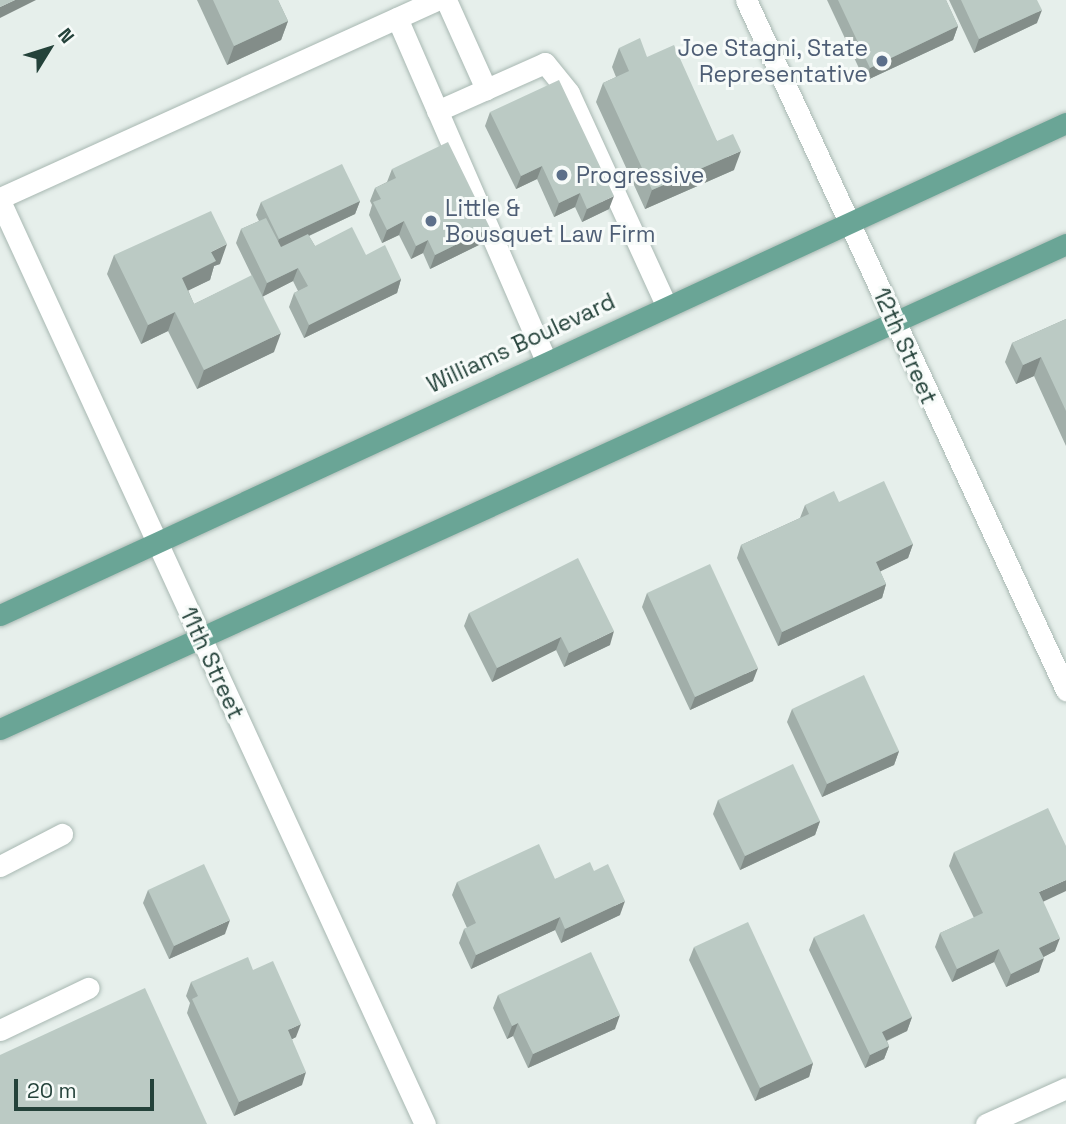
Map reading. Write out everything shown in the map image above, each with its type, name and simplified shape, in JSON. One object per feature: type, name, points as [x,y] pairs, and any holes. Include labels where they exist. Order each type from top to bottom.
[{"type":"main road","name":"Williams Boulevard","points":[[0,615],[851,218],[1066,123]]},
{"type":"main road","points":[[0,729],[1066,244]]},
{"type":"street","points":[[0,200],[436,0]]},
{"type":"street","points":[[446,0],[486,89]]},
{"type":"street","name":"12th Street","points":[[746,0],[851,218],[892,323],[1066,690]]},
{"type":"street","points":[[397,18],[546,361]]},
{"type":"street","points":[[437,111],[545,63],[569,93],[666,304]]},
{"type":"street","name":"11th Street","points":[[0,200],[425,1124]]},
{"type":"street","points":[[0,866],[62,834]]},
{"type":"street","points":[[0,1030],[88,989]]},
{"type":"street","points":[[986,1124],[1066,1088]]},
{"type":"building","points":[[0,0],[15,0],[0,7]]},
{"type":"building","points":[[213,0],[278,0],[288,21],[234,46]]},
{"type":"building","name":"Joe Stagni, State Representative","points":[[838,0],[946,0],[958,26],[870,68]]},
{"type":"building","points":[[961,0],[1037,0],[1042,10],[979,39]]},
{"type":"building","points":[[640,38],[647,57],[674,45],[717,141],[733,134],[741,151],[652,190],[603,83],[629,71],[619,48]]},
{"type":"building","points":[[559,80],[614,196],[587,209],[580,193],[559,203],[542,166],[521,176],[490,112]]},
{"type":"building","points":[[448,142],[490,228],[435,255],[428,240],[416,246],[404,221],[387,230],[373,202],[381,199],[375,188],[396,178],[392,169]]},
{"type":"building","points":[[342,164],[360,201],[279,239],[261,202]]},
{"type":"building","points":[[211,211],[227,244],[211,252],[216,261],[182,278],[194,304],[252,275],[281,333],[204,370],[175,312],[148,325],[114,255]]},
{"type":"building","points":[[266,218],[281,247],[308,234],[315,246],[352,227],[366,255],[385,245],[401,279],[309,325],[294,293],[308,286],[298,268],[267,283],[241,229]]},
{"type":"building","points":[[1066,319],[1066,411],[1041,357],[1023,365],[1012,343]]},
{"type":"building","points":[[884,481],[913,544],[876,562],[886,584],[782,632],[741,545],[809,514],[805,505],[834,491],[839,502]]},
{"type":"building","points":[[578,558],[614,631],[569,653],[561,637],[497,668],[469,613]]},
{"type":"building","points":[[710,564],[758,668],[695,697],[647,593]]},
{"type":"building","points":[[864,675],[899,751],[827,784],[792,709]]},
{"type":"building","points":[[793,764],[820,821],[745,856],[718,800]]},
{"type":"building","points":[[1048,808],[1066,846],[1066,880],[1039,892],[1060,938],[1039,948],[1044,958],[1011,974],[999,949],[957,969],[940,933],[983,913],[954,852]]},
{"type":"building","points":[[539,844],[555,879],[590,862],[594,871],[608,864],[625,901],[565,929],[560,917],[476,955],[464,929],[476,923],[457,882]]},
{"type":"building","points":[[204,864],[230,920],[174,946],[148,890]]},
{"type":"building","points":[[864,914],[912,1017],[882,1032],[889,1046],[870,1055],[814,937]]},
{"type":"building","points":[[748,922],[813,1063],[760,1088],[694,947]]},
{"type":"building","points":[[591,952],[620,1015],[533,1054],[518,1023],[512,1026],[498,995]]},
{"type":"building","points":[[248,957],[253,970],[273,961],[301,1024],[288,1030],[306,1072],[239,1102],[192,999],[198,996],[191,982]]},
{"type":"building","points":[[145,988],[207,1124],[0,1124],[0,1055]]},
{"type":"place","name":"Joe Stagni, State Representative","points":[[882,61]]},
{"type":"place","name":"Progressive","points":[[562,175]]},
{"type":"place","name":"Little & Bousquet Law Firm","points":[[431,221]]}]
